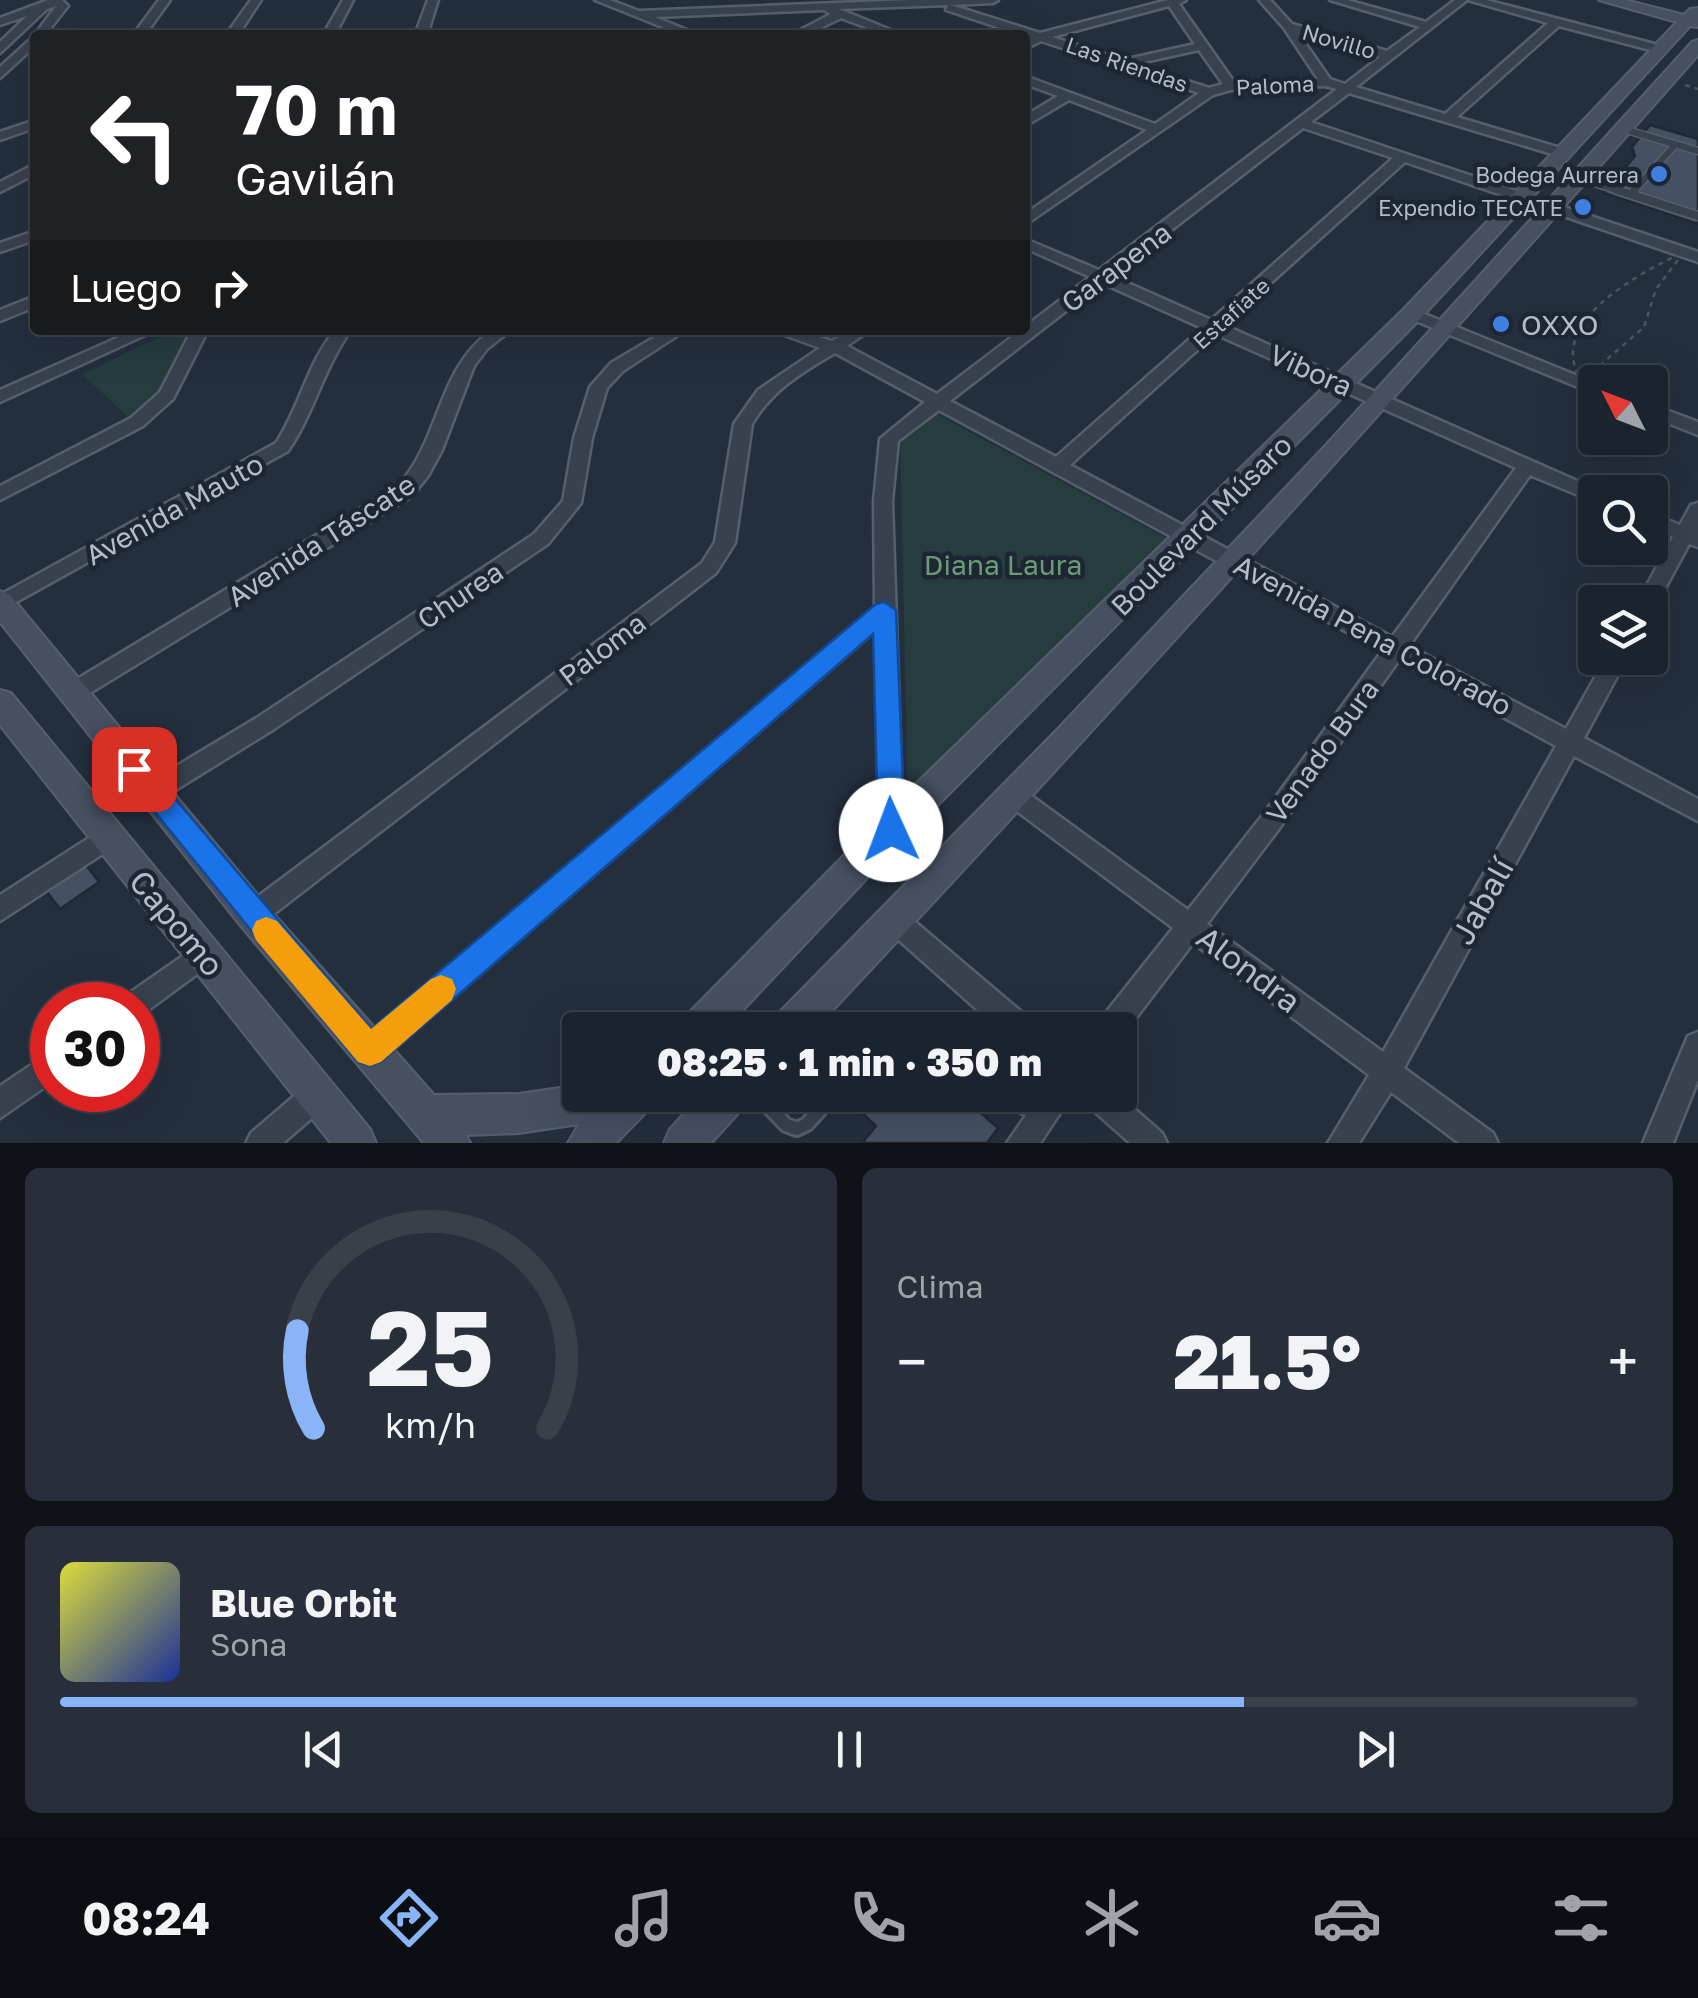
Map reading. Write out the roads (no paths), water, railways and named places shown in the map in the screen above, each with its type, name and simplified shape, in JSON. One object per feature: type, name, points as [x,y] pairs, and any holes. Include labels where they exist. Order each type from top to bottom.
[{"type":"street","points":[[144,30],[165,0]]},
{"type":"street","points":[[235,30],[256,0]]},
{"type":"street","points":[[332,30],[348,0]]},
{"type":"street","points":[[423,30],[433,0]]},
{"type":"street","points":[[600,0],[681,30]]},
{"type":"street","points":[[639,14],[992,0]]},
{"type":"street","points":[[1264,0],[1288,26],[1326,82]]},
{"type":"street","points":[[1334,0],[1429,26]]},
{"type":"street","name":"Garapena","points":[[1030,332],[1462,0]]},
{"type":"street","points":[[1473,0],[1658,48]]},
{"type":"street","points":[[1607,0],[1695,23]]},
{"type":"street","points":[[1648,0],[1695,23]]},
{"type":"street","name":"Las Riendas","points":[[932,1],[1025,30]]},
{"type":"street","points":[[1030,43],[1176,1],[1230,86]]},
{"type":"street","points":[[0,22],[59,2]]},
{"type":"street","points":[[41,30],[59,2]]},
{"type":"street","points":[[0,49],[42,7]]},
{"type":"street","points":[[824,7],[884,30]]},
{"type":"street","points":[[807,30],[841,14]]},
{"type":"street","points":[[1448,118],[1556,22]]},
{"type":"street","name":"Boulevard Músaro","points":[[715,1012],[891,830],[1412,314],[1658,48],[1695,23]]},
{"type":"street","name":"Boulevard Músaro","points":[[805,1012],[1014,796],[1553,208],[1624,129],[1695,23]]},
{"type":"street","name":"Novillo","points":[[1288,26],[1390,56]]},
{"type":"street","name":"Las Riendas","points":[[1030,32],[1210,92]]},
{"type":"street","points":[[0,74],[30,44]]},
{"type":"street","points":[[1126,62],[1203,46]]},
{"type":"street","points":[[1030,82],[1157,129]]},
{"type":"street","name":"Paloma","points":[[1030,218],[1210,92],[1230,86],[1326,82],[1348,88]]},
{"type":"street","points":[[1348,88],[1562,153]]},
{"type":"street","points":[[1030,119],[1067,96]]},
{"type":"street","points":[[0,124],[30,123]]},
{"type":"street","points":[[1302,123],[1691,255]]},
{"type":"street","points":[[0,136],[30,125]]},
{"type":"street","name":"Estafiate","points":[[1057,466],[1402,157]]},
{"type":"street","points":[[0,188],[30,171]]},
{"type":"street","points":[[0,248],[30,237]]},
{"type":"street","name":"Vibora","points":[[1030,245],[1578,488]]},
{"type":"street","points":[[0,316],[30,303]]},
{"type":"street","points":[[1412,314],[1578,382]]},
{"type":"street","points":[[0,396],[137,335]]},
{"type":"street","points":[[0,494],[138,422],[158,407],[197,335]]},
{"type":"street","name":"Avenida Mauto","points":[[1,603],[282,447],[340,335]]},
{"type":"street","name":"Avenida Táscate","points":[[72,693],[405,491],[431,462],[468,356],[496,335]]},
{"type":"street","name":"Churea","points":[[153,792],[266,723],[541,539],[572,503],[583,438],[599,387],[618,367],[670,335]]},
{"type":"street","name":"Avenida Pena Colorado","points":[[796,335],[836,347],[1698,811]]},
{"type":"street","name":"Paloma","points":[[253,915],[709,568],[724,543],[743,424],[749,412],[766,392],[854,335]]},
{"type":"street","name":"Garapena","points":[[891,830],[884,610],[886,450],[890,440],[1027,335]]},
{"type":"street","points":[[1668,417],[1698,429]]},
{"type":"street","name":"Venado Bura","points":[[1125,1012],[1193,927],[1527,466]]},
{"type":"street","points":[[1659,585],[1691,537],[1698,510]]},
{"type":"street","points":[[1,603],[253,915],[450,1143]]},
{"type":"street","points":[[370,1051],[884,610]]},
{"type":"street","name":"Jabalí","points":[[1343,1143],[1386,1073],[1607,675]]},
{"type":"street","name":"Capomo","points":[[7,723],[203,954],[351,1140]]},
{"type":"street","name":"Alondra","points":[[1014,796],[1483,1143]]},
{"type":"street","points":[[0,908],[106,838]]},
{"type":"street","points":[[892,918],[1001,1012]]},
{"type":"street","points":[[160,986],[203,954]]},
{"type":"street","points":[[1658,1143],[1697,1051]]},
{"type":"street","points":[[0,1104],[30,1082]]},
{"type":"street","points":[[261,1143],[317,1095]]},
{"type":"street","points":[[423,1114],[534,1115],[562,1110]]},
{"type":"street","points":[[588,1143],[618,1112]]},
{"type":"street","points":[[1022,1143],[1045,1112]]},
{"type":"street","points":[[1116,1112],[1152,1143]]},
{"type":"lane","points":[[1624,129],[1698,152]]},
{"type":"lane","points":[[1631,194],[1675,144]]},
{"type":"lane","points":[[1579,178],[1698,216]]},
{"type":"lane","points":[[773,1112],[786,1125],[797,1128],[818,1112]]},
{"type":"lane","points":[[1031,1112],[1040,1119]]},
{"type":"place","name":"Bodega Aurrera","points":[[1659,174]]},
{"type":"place","name":"Expendio TECATE","points":[[1583,207]]},
{"type":"place","name":"OXXO","points":[[1501,324]]},
{"type":"park label","name":"Diana Laura","points":[[1003,564]]}]
